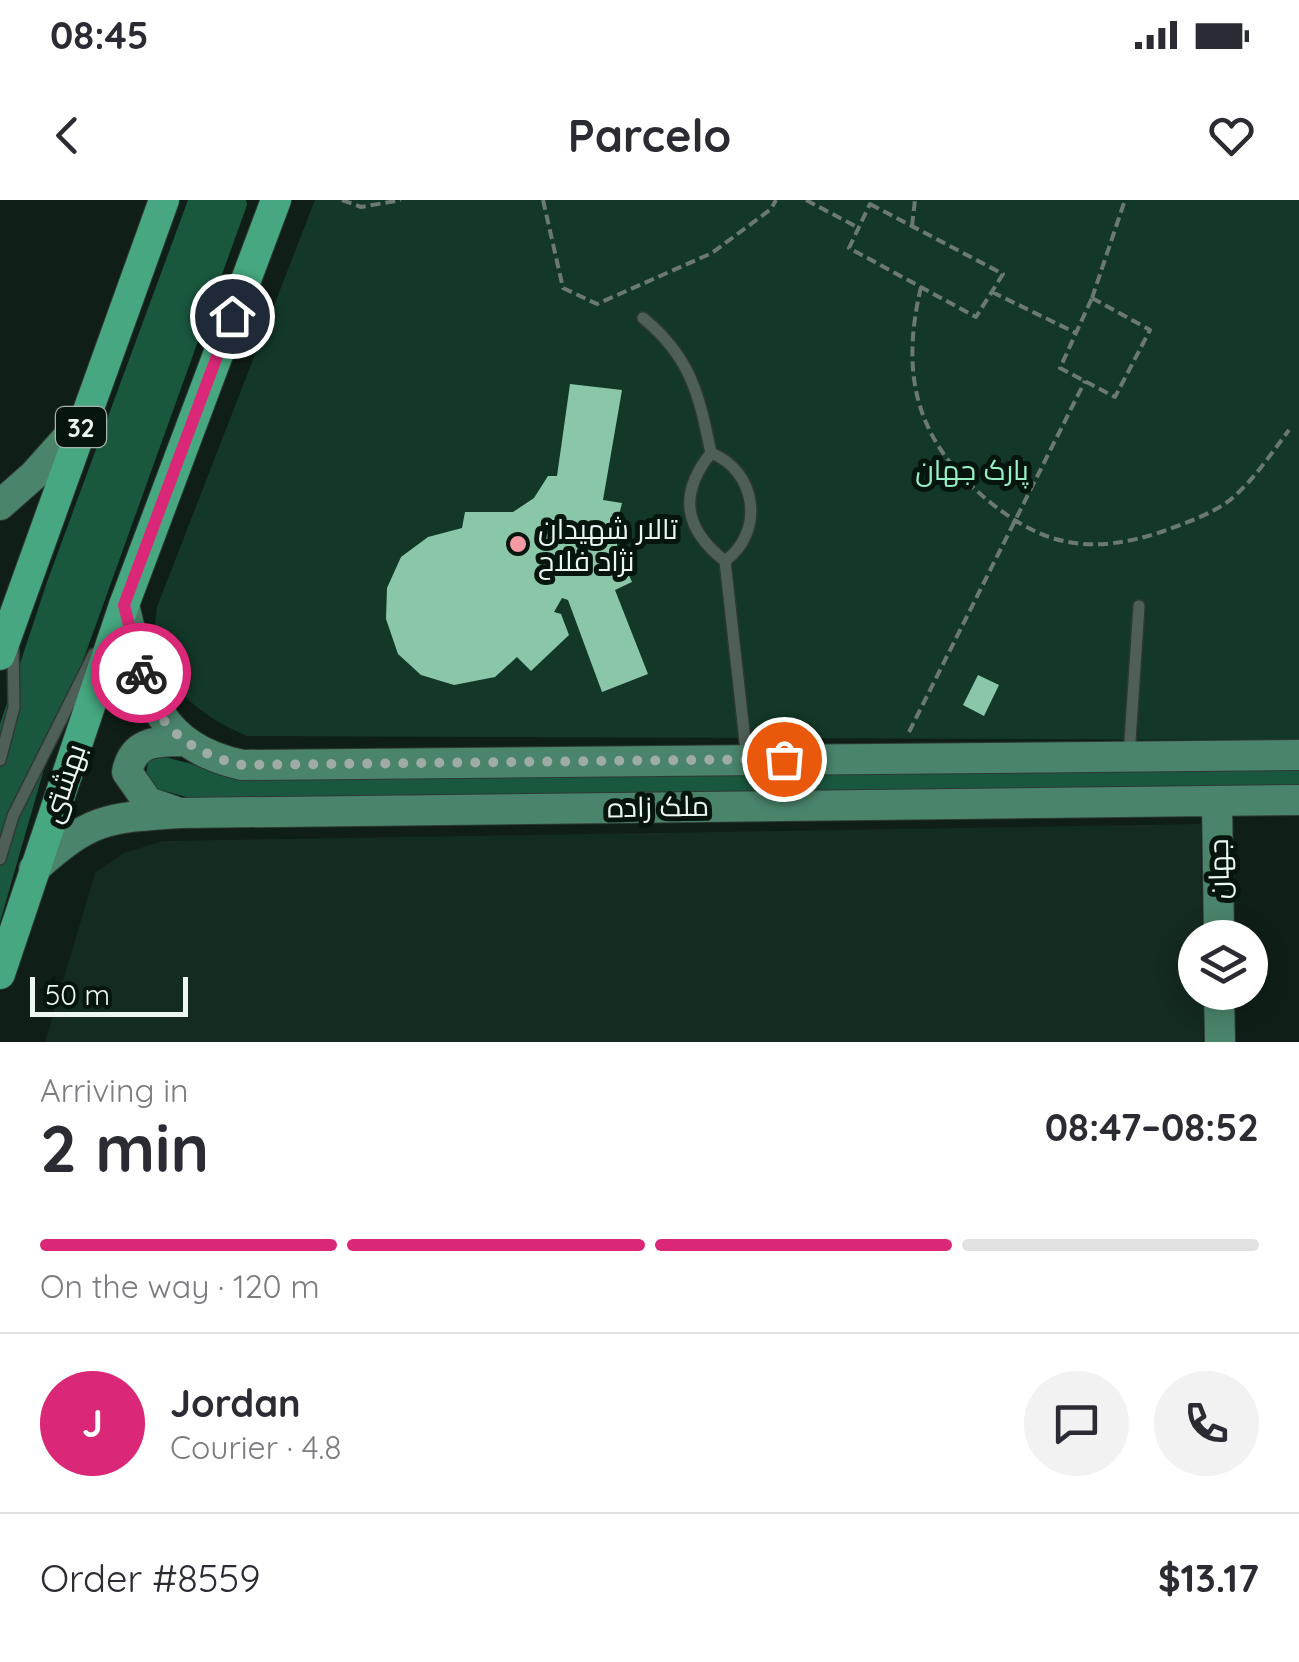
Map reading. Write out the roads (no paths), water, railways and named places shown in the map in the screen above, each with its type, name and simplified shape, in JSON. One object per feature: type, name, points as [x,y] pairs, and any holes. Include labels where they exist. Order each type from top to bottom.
[{"type":"main road","name":"32","points":[[0,655],[164,200]]},
{"type":"main road","name":"بهشتى","points":[[0,974],[127,594],[270,205]]},
{"type":"main road","points":[[0,505],[34,475],[85,418]]},
{"type":"main road","name":"ملک زاده","points":[[127,594],[144,684],[157,713],[182,741],[206,756],[260,766],[1299,755]]},
{"type":"main road","points":[[180,812],[148,802],[127,772],[130,757],[142,745],[182,741]]},
{"type":"main road","name":"ملک زاده","points":[[34,869],[85,827],[100,821],[180,812],[1299,800]]},
{"type":"main road","name":"جهان","points":[[1217,801],[1218,920]]},
{"type":"main road","points":[[1219,1010],[1220,1042]]},
{"type":"lane","points":[[643,318],[673,342],[693,380],[711,453],[742,474],[752,503],[749,534],[725,561]]},
{"type":"lane","points":[[711,453],[690,487],[692,524],[704,544],[725,561],[747,759]]},
{"type":"lane","points":[[0,859],[13,816],[48,742],[127,594]]},
{"type":"lane","points":[[1129,757],[1139,606]]},
{"type":"lane","points":[[0,760],[14,707],[13,613]]},
{"type":"place","name":"تالار شهیدان نژاد فلاح","points":[[518,544]]},
{"type":"park label","name":"پارک جهان","points":[[972,469]]}]
